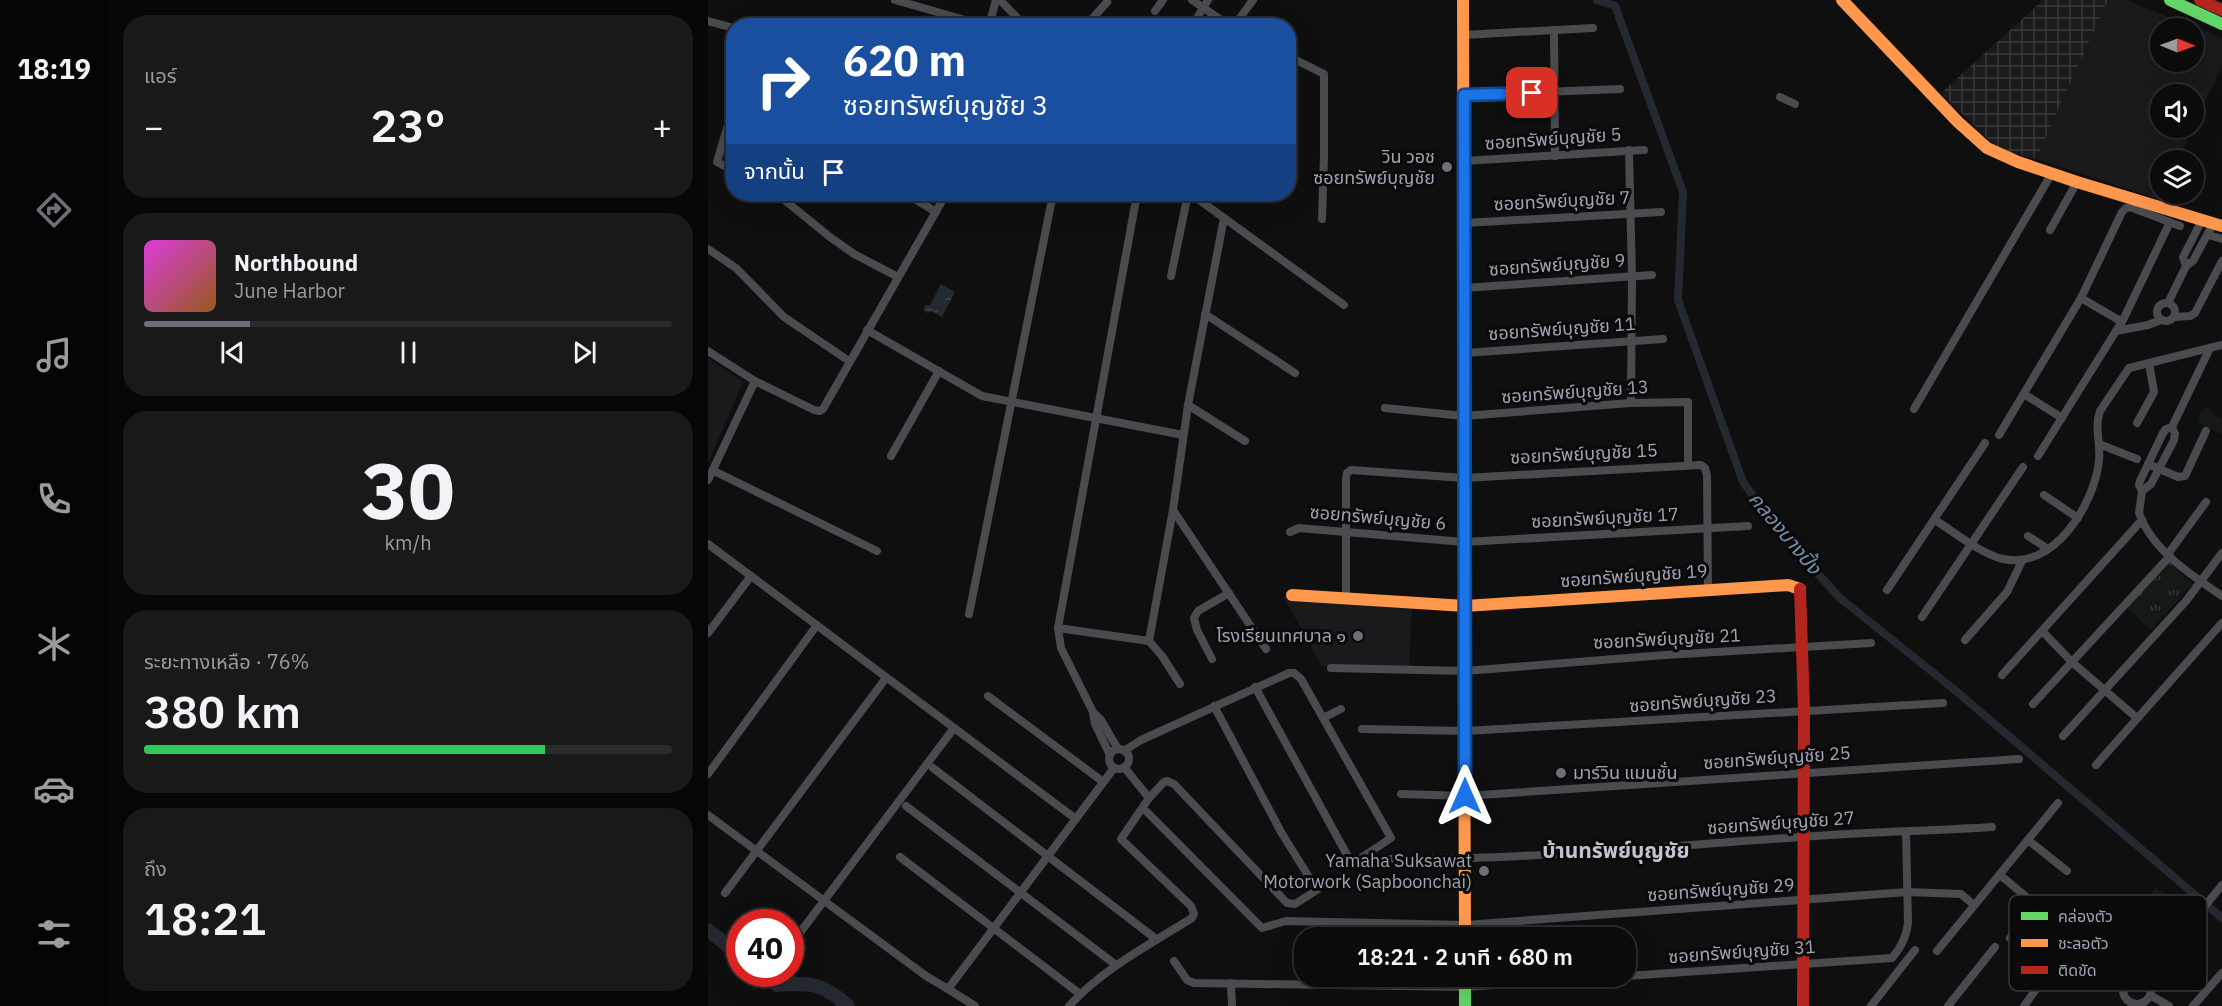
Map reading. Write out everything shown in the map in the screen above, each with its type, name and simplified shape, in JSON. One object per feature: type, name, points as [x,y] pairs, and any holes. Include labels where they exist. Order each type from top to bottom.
[{"type":"street","points":[[896,0],[959,18]]},
{"type":"street","points":[[990,18],[998,0],[1017,18]]},
{"type":"street","points":[[1155,11],[1163,0]]},
{"type":"street","points":[[1192,0],[1206,4],[1223,18]]},
{"type":"street","points":[[1238,18],[1253,0]]},
{"type":"street","points":[[1463,0],[1465,924]]},
{"type":"street","points":[[1842,0],[1958,122],[1987,148],[1997,154],[2212,227],[2222,239]]},
{"type":"street","points":[[2170,0],[2222,24]]},
{"type":"street","points":[[2200,0],[2222,10]]},
{"type":"street","points":[[1093,18],[1107,2]]},
{"type":"street","points":[[1197,18],[1206,4]]},
{"type":"street","points":[[708,21],[726,26]]},
{"type":"street","points":[[1463,35],[1593,28]]},
{"type":"street","points":[[1554,30],[1555,156]]},
{"type":"street","points":[[1296,60],[1323,74],[1322,219]]},
{"type":"street","points":[[1464,95],[1620,89]]},
{"type":"street","points":[[1780,97],[1795,104]]},
{"type":"street","points":[[717,162],[726,132]]},
{"type":"street","points":[[1629,150],[1632,277],[1631,403]]},
{"type":"street","name":"ซอยทรัพย์บุญชัย 5","points":[[1464,161],[1644,150]]},
{"type":"street","points":[[708,156],[726,167]]},
{"type":"street","points":[[1914,409],[2052,173]]},
{"type":"street","points":[[2050,230],[2078,182]]},
{"type":"street","points":[[786,201],[854,254],[898,277]]},
{"type":"street","points":[[918,201],[936,212]]},
{"type":"street","points":[[708,351],[755,381],[820,411],[942,201]]},
{"type":"street","points":[[969,614],[1052,201]]},
{"type":"street","points":[[1124,767],[1129,759],[1094,712],[1061,648],[1058,628],[1136,201]]},
{"type":"street","points":[[1170,276],[1188,201]]},
{"type":"street","points":[[1200,201],[1344,305]]},
{"type":"street","points":[[1999,435],[2081,298],[2122,212],[2130,207],[2180,226]]},
{"type":"street","name":"ซอยทรัพย์บุญชัย 7","points":[[1464,223],[1661,212]]},
{"type":"street","points":[[1149,641],[1173,510],[1188,405],[1224,218]]},
{"type":"street","points":[[2038,456],[2122,322],[2170,222]]},
{"type":"street","points":[[2168,303],[2186,266],[2193,261],[2212,227]]},
{"type":"street","points":[[708,249],[736,268],[784,317],[849,361]]},
{"type":"street","points":[[2116,331],[2161,320],[2167,322],[2174,317],[2194,314],[2222,261]]},
{"type":"street","name":"ซอยทรัพย์บุญชัย 9","points":[[1464,288],[1652,275]]},
{"type":"street","points":[[2081,298],[2122,322]]},
{"type":"street","points":[[2161,320],[2158,316],[2158,309],[2163,303],[2168,303],[2176,310],[2174,317]]},
{"type":"street","points":[[1205,314],[1295,373]]},
{"type":"street","points":[[867,330],[973,392],[1095,419],[1183,435]]},
{"type":"street","name":"ซอยทรัพย์บุญชัย 11","points":[[1464,353],[1663,339]]},
{"type":"street","points":[[1935,519],[2001,559],[2022,561],[2048,549],[2065,535],[2078,518],[2092,492],[2099,461],[2097,418],[2129,368],[2222,345]]},
{"type":"street","points":[[2210,348],[2172,427],[2163,433],[2140,481],[2142,490],[2139,513],[2150,533],[2169,555],[2222,596]]},
{"type":"street","points":[[2137,423],[2154,392],[2149,363]]},
{"type":"street","points":[[891,456],[939,371]]},
{"type":"street","points":[[708,480],[755,381]]},
{"type":"street","points":[[2024,394],[2062,418]]},
{"type":"street","name":"ซอยทรัพย์บุญชัย 13","points":[[1385,408],[1464,416],[1631,403],[1688,402],[1688,464]]},
{"type":"street","points":[[1188,405],[1245,441]]},
{"type":"street","points":[[2142,490],[2150,486],[2174,440],[2175,434],[2172,427]]},
{"type":"street","points":[[2148,464],[2178,477],[2185,476],[2206,431]]},
{"type":"street","points":[[1887,590],[1985,443]]},
{"type":"street","points":[[2099,444],[2137,459]]},
{"type":"street","name":"ซอยทรัพย์บุญชัย 15","points":[[1347,533],[1346,478],[1347,473],[1351,470],[1464,478],[1688,464],[1701,465],[1705,468],[1707,528]]},
{"type":"street","points":[[1922,617],[2023,467]]},
{"type":"street","points":[[714,471],[878,551]]},
{"type":"street","points":[[2044,495],[2078,518]]},
{"type":"street","points":[[2033,704],[2073,663],[2169,555],[2206,502]]},
{"type":"street","points":[[1173,510],[1266,649]]},
{"type":"street","points":[[2002,675],[2142,520]]},
{"type":"street","name":"ซอยทรัพย์บุญชัย 17","points":[[1464,542],[1748,526]]},
{"type":"street","name":"ซอยทรัพย์บุญชัย 6","points":[[1290,532],[1299,528],[1464,542]]},
{"type":"street","points":[[1707,528],[1708,590]]},
{"type":"street","points":[[1346,599],[1347,533]]},
{"type":"street","points":[[2028,537],[2048,549]]},
{"type":"street","points":[[708,544],[1076,819]]},
{"type":"street","points":[[2063,736],[2202,582],[2222,553]]},
{"type":"street","points":[[1965,640],[2007,592],[2022,561]]},
{"type":"street","points":[[708,633],[751,576]]},
{"type":"street","name":"ซอยทรัพย์บุญชัย 19","points":[[1292,595],[1465,606],[1794,585],[1802,591],[1802,648]]},
{"type":"street","points":[[1212,658],[1197,630],[1194,618],[1198,611],[1229,593]]},
{"type":"street","points":[[2096,765],[2222,623]]},
{"type":"street","points":[[708,774],[817,625]]},
{"type":"street","points":[[1058,628],[1149,641],[1180,684]]},
{"type":"street","points":[[2042,631],[2073,663],[2138,718]]},
{"type":"street","name":"ซอยทรัพย์บุญชัย 21","points":[[1331,668],[1465,671],[1654,656],[1871,643]]},
{"type":"street","points":[[1802,648],[1804,710],[1803,1006]]},
{"type":"street","points":[[1110,755],[1255,687],[1294,673],[1301,679],[1391,838],[1352,864],[1255,687]]},
{"type":"street","points":[[725,893],[886,678]]},
{"type":"street","points":[[987,696],[1102,781]]},
{"type":"street","name":"ซอยทรัพย์บุญชัย 23","points":[[1362,729],[1465,731],[1943,703]]},
{"type":"street","points":[[1069,1006],[1080,994],[1116,965],[1192,918],[1194,910],[1165,880],[1122,843],[1122,836],[1149,798],[1164,782],[1170,782],[1287,903],[1295,904],[1317,890],[1281,832],[1214,706]]},
{"type":"street","points":[[1323,718],[1341,709]]},
{"type":"street","points":[[1094,712],[1095,724],[1114,768]]},
{"type":"street","points":[[804,927],[954,728]]},
{"type":"street","name":"ซอยทรัพย์บุญชัย 25","points":[[1401,794],[1465,796],[2019,759]]},
{"type":"street","points":[[1124,767],[1149,798]]},
{"type":"street","points":[[948,989],[1102,781],[1114,768],[1124,767]]},
{"type":"street","points":[[933,768],[1156,939]]},
{"type":"street","points":[[1937,951],[2058,803]]},
{"type":"street","points":[[906,806],[1116,965]]},
{"type":"street","name":"ซอยทรัพย์บุญชัย 29","points":[[1147,812],[1260,927],[1264,928],[1286,921],[1465,924],[1906,892],[1961,894],[1974,905]]},
{"type":"street","points":[[708,815],[926,976],[975,1006]]},
{"type":"street","name":"ซอยทรัพย์บุญชัย 27","points":[[1389,859],[1465,859],[1992,827]]},
{"type":"street","name":"ซอยทรัพย์บุญชัย 31","points":[[1636,973],[1892,958],[1901,948],[1908,923],[1906,832]]},
{"type":"street","points":[[2028,840],[2067,871]]},
{"type":"street","points":[[900,857],[1080,994]]},
{"type":"street","points":[[2000,875],[2024,895]]},
{"type":"street","points":[[2207,903],[2220,887]]},
{"type":"street","points":[[1322,922],[1322,927]]},
{"type":"street","points":[[1948,1006],[1995,947]]},
{"type":"street","points":[[1871,1006],[1915,950]]},
{"type":"street","name":"ซอยทรัพย์บุญชัย 31","points":[[1174,961],[1190,982],[1294,981]]},
{"type":"street","points":[[2207,990],[2222,973]]},
{"type":"street","points":[[1231,983],[1232,1006]]},
{"type":"street","points":[[1465,987],[1465,1006]]},
{"type":"street","points":[[2024,1006],[2036,991]]},
{"type":"street","points":[[2126,1004],[2141,1003],[2150,995],[2150,991]]},
{"type":"street","points":[[2193,1006],[2206,991]]},
{"type":"street","points":[[2150,995],[2169,1006]]},
{"type":"shaded area","points":[[2043,0],[2108,0],[2036,159],[1998,149],[1941,93]]},
{"type":"shaded area","points":[[2108,0],[2126,0],[2171,18],[2150,18],[2150,72],[2204,72],[2204,31],[2222,38],[2222,65],[2204,105],[2204,84],[2150,84],[2150,138],[2189,138],[2184,150],[2150,150],[2150,196],[2036,159]]},
{"type":"shaded area","points":[[708,358],[743,382],[709,461],[708,461]]},
{"type":"shaded area","name":"โรงเรียนเทศบาล ๑","points":[[1283,596],[1412,605],[1409,668],[1322,666]]},
{"type":"green space","points":[[2207,408],[2222,419],[2222,435],[2197,422],[2202,410]]},
{"type":"green space","points":[[2169,562],[2192,584],[2151,630],[2127,608]]},
{"type":"green space","points":[[2156,887],[2166,895],[2150,895]]},
{"type":"water","points":[[941,284],[955,292],[942,317],[932,311],[927,313],[923,309],[926,305],[930,305]]},
{"type":"waterway","name":"คลองบางปิ้ง","points":[[1597,0],[1615,6],[1683,192],[1678,300],[1743,482],[1778,530],[1840,598],[1956,691],[2195,895]]},
{"type":"waterway","name":"คลองบางปิ้ง","points":[[2207,905],[2222,918]]},
{"type":"waterway","points":[[708,930],[726,944]]},
{"type":"waterway","points":[[804,984],[823,988],[848,1006]]},
{"type":"traffic: fast","points":[[2170,0],[2222,24]]},
{"type":"traffic: fast","points":[[1464,360],[1464,683]]},
{"type":"traffic: fast","points":[[1465,987],[1465,1006]]},
{"type":"traffic: slow","points":[[1463,0],[1464,360]]},
{"type":"traffic: slow","points":[[1842,0],[1958,122],[1987,148],[2018,162],[2077,182],[2222,226]]},
{"type":"traffic: slow","points":[[1292,595],[1465,606],[1788,585],[1800,589]]},
{"type":"traffic: slow","points":[[1464,683],[1465,927]]},
{"type":"traffic: jam","points":[[2200,0],[2222,10]]},
{"type":"traffic: jam","points":[[1800,589],[1804,710],[1803,1006]]},
{"type":"place","name":"วิน วอช ซอยทรัพย์บุญชัย","points":[[1447,167]]},
{"type":"place","name":"โรงเรียนเทศบาล ๑","points":[[1358,636]]},
{"type":"place","name":"มาร์วิน แมนชั่น","points":[[1561,773]]},
{"type":"place","name":"Yamaha Suksawat Motorwork (Sapboonchai)","points":[[1484,871]]},
{"type":"district","name":"บ้านทรัพย์บุญชัย","points":[[1616,851]]},
{"type":"route","points":[[1465,796],[1464,95],[1532,93]]}]
